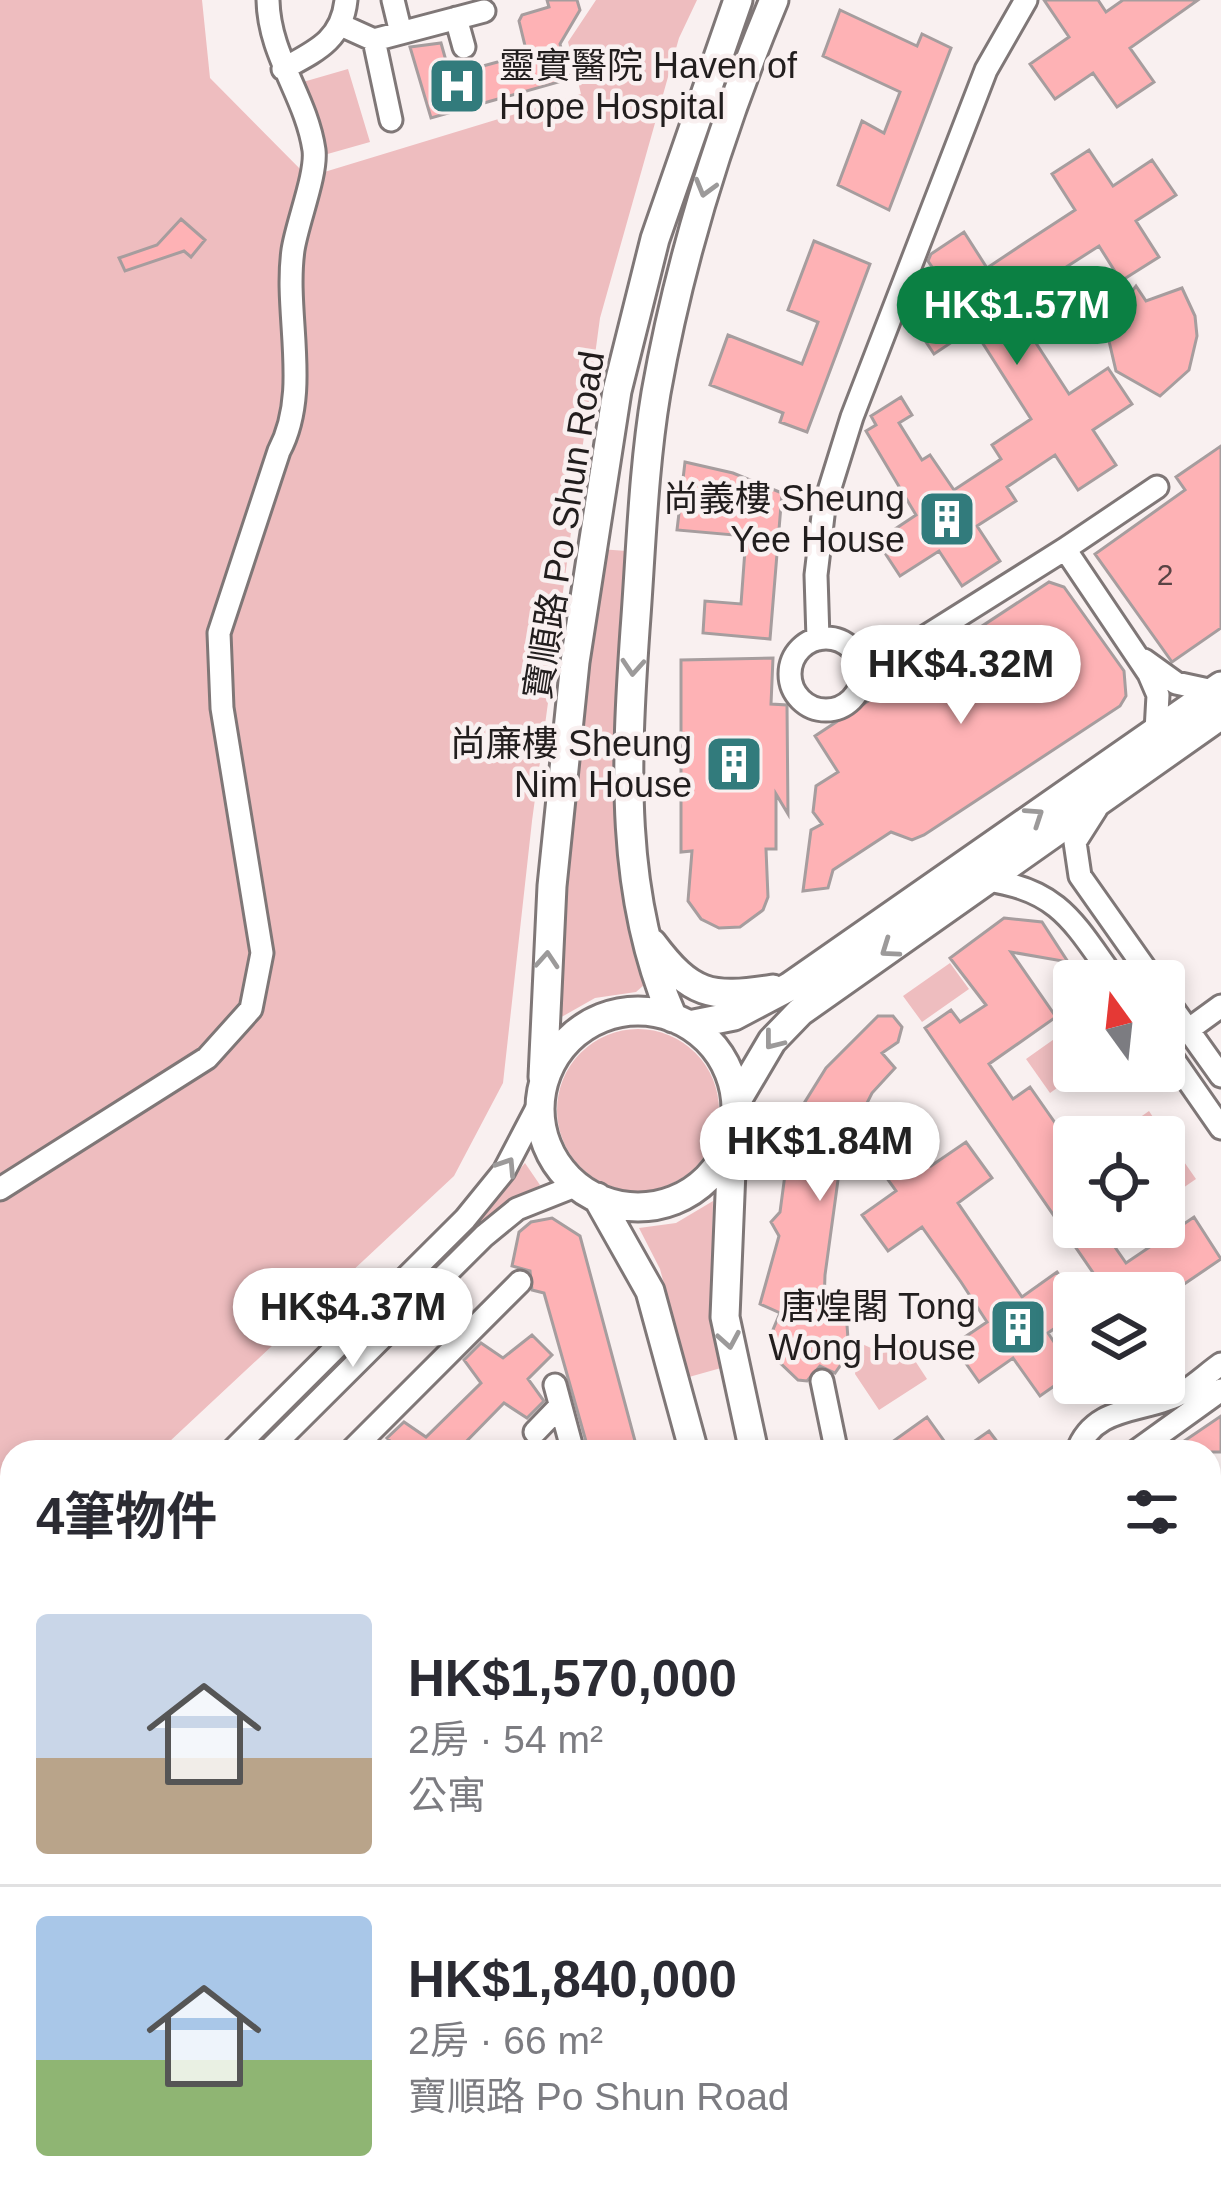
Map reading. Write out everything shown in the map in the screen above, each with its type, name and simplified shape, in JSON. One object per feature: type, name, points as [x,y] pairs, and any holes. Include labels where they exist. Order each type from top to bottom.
[{"type":"main road","name":"寶順路 Po Shun Road","points":[[543,1077],[552,886],[575,662],[617,391],[656,239],[738,0]]},
{"type":"main road","name":"寶順路 Po Shun Road","points":[[681,1021],[640,928],[630,849],[631,683],[656,398],[708,177],[774,0]]},
{"type":"main road","points":[[691,1440],[650,1292],[586,1192],[548,1150],[538,1106],[543,1077],[566,1041],[594,1022],[627,1012],[681,1021],[734,1016],[789,987],[1156,731],[1218,698]]},
{"type":"main road","points":[[736,1102],[772,1041],[800,1012],[1108,795],[1218,698]]},
{"type":"main road","points":[[640,928],[681,979],[700,990],[724,995],[789,987]]},
{"type":"main road","points":[[681,1021],[723,1059],[736,1102],[725,1317],[751,1440]]},
{"type":"main road","points":[[586,1192],[640,1206],[675,1199],[705,1180],[733,1136]]},
{"type":"street","points":[[0,1189],[206,1058],[251,1010],[259,983],[260,930],[222,708],[219,633],[279,451],[293,424],[290,386],[298,346],[292,254],[315,155],[298,92],[271,39],[268,0]]},
{"type":"street","points":[[283,69],[343,26],[346,0]]},
{"type":"street","points":[[393,0],[401,33]]},
{"type":"street","points":[[818,639],[816,574],[824,507],[852,417],[986,70],[1026,0]]},
{"type":"street","points":[[343,26],[374,40],[484,11]]},
{"type":"street","points":[[456,18],[464,47]]},
{"type":"street","points":[[374,40],[391,120]]},
{"type":"street","points":[[863,676],[850,646],[818,639],[800,648],[790,666],[792,687],[805,704],[836,709],[855,697],[863,676],[1157,487]]},
{"type":"street","points":[[1065,549],[1139,655],[1158,695],[1156,731]]},
{"type":"street","points":[[1139,655],[1176,683],[1218,698]]},
{"type":"street","points":[[1108,795],[1083,824],[1075,860],[1080,876],[1139,960]]},
{"type":"street","points":[[987,880],[1018,883],[1058,904],[1101,960]]},
{"type":"street","points":[[1188,1030],[1221,1006]]},
{"type":"street","points":[[1185,1026],[1221,1076]]},
{"type":"street","points":[[1185,1076],[1221,1128]]},
{"type":"street","points":[[242,1440],[465,1219],[504,1171],[538,1106]]},
{"type":"street","points":[[279,1440],[484,1236],[518,1209],[586,1192]]},
{"type":"street","points":[[362,1440],[520,1282]]},
{"type":"street","points":[[1088,1440],[1110,1416],[1182,1394],[1221,1364]]},
{"type":"street","points":[[822,1381],[830,1440]]},
{"type":"street","points":[[1160,1440],[1221,1390]]},
{"type":"street","points":[[536,1432],[558,1395],[570,1440]]},
{"type":"shaded area","points":[[0,0],[202,0],[210,78],[308,177],[581,94],[568,42],[596,0],[697,0],[679,38],[600,318],[532,821],[503,1083],[454,1176],[171,1440],[0,1440]]},
{"type":"shaded area","points":[[348,69],[370,142],[324,155],[303,82]]},
{"type":"shaded area","points":[[599,549],[627,551],[615,714],[615,827],[620,882],[644,985],[636,992],[595,998],[558,1019],[568,841]]},
{"type":"shaded area","points":[[950,963],[969,989],[922,1022],[903,996]]},
{"type":"shaded area","points":[[638,1029],[669,1035],[695,1053],[713,1079],[719,1110],[713,1141],[695,1167],[669,1185],[638,1191],[607,1185],[581,1167],[563,1141],[557,1110],[563,1079],[581,1053],[607,1035]]},
{"type":"shaded area","points":[[1053,1040],[1053,1091],[1050,1093],[1026,1059]]},
{"type":"shaded area","points":[[525,1163],[540,1185],[481,1225],[477,1220]]},
{"type":"shaded area","points":[[1185,1163],[1196,1179],[1185,1187]]},
{"type":"shaded area","points":[[713,1201],[711,1300],[721,1368],[689,1377],[660,1269],[639,1228],[676,1223]]},
{"type":"shaded area","points":[[860,1343],[882,1353],[906,1347],[927,1379],[879,1410],[855,1374]]},
{"type":"building","points":[[547,0],[577,0],[580,10],[560,44],[569,79],[431,118],[410,47],[441,43],[450,75],[527,54],[519,21],[522,15],[549,7]]},
{"type":"building","points":[[1044,0],[1098,0],[1106,12],[1123,0],[1198,0],[1130,48],[1154,82],[1117,107],[1093,73],[1055,99],[1030,64],[1069,37]]},
{"type":"building","points":[[840,10],[917,46],[922,34],[951,48],[889,210],[838,185],[862,121],[884,133],[900,92],[823,56]]},
{"type":"building","points":[[1089,150],[1113,186],[1152,160],[1176,195],[1136,221],[1159,257],[1121,281],[1099,246],[1010,303],[1069,394],[1108,368],[1132,404],[1093,430],[1116,465],[1078,490],[1055,455],[1007,487],[1016,501],[977,526],[1000,561],[962,586],[939,551],[900,576],[877,541],[916,515],[866,431],[876,425],[871,416],[901,397],[912,415],[899,423],[922,460],[930,455],[954,490],[1001,459],[992,445],[1031,419],[973,328],[934,354],[910,318],[949,292],[928,261],[931,254],[964,232],[987,268],[1075,210],[1052,174]]},
{"type":"building","points":[[181,219],[205,240],[191,257],[184,251],[125,271],[119,258],[157,245]]},
{"type":"building","points":[[814,241],[870,264],[807,432],[780,422],[783,413],[710,385],[728,335],[802,364],[818,322],[788,310]]},
{"type":"building","points":[[1136,286],[1146,301],[1182,288],[1195,316],[1197,336],[1189,370],[1160,396],[1116,371],[1109,341],[1115,314]]},
{"type":"building","points":[[1221,446],[1221,628],[1172,662],[1095,554],[1185,490],[1176,477]]},
{"type":"building","points":[[685,462],[733,473],[782,493],[770,639],[703,633],[705,601],[741,604],[746,536],[677,530]]},
{"type":"building","points":[[1049,582],[1064,587],[1124,671],[1126,696],[1120,706],[924,835],[912,840],[891,832],[833,870],[828,888],[803,891],[811,830],[822,824],[813,812],[816,786],[838,772],[815,736]]},
{"type":"building","name":"尚廉樓 Sheung Nim House","points":[[773,658],[771,704],[787,705],[788,814],[776,794],[776,849],[766,849],[768,897],[763,910],[740,927],[719,928],[701,919],[688,901],[692,851],[681,852],[681,660]]},
{"type":"building","points":[[1004,918],[1042,922],[1067,960],[1011,952],[1053,1019],[989,1064],[1013,1099],[1030,1087],[1053,1120],[1053,1214],[925,1028],[951,1010],[960,1022],[986,1005],[950,958]]},
{"type":"building","points":[[878,1016],[893,1016],[902,1027],[898,1042],[882,1053],[895,1068],[872,1093],[855,1127],[838,1180],[825,1275],[824,1304],[847,1325],[849,1353],[835,1373],[820,1366],[807,1381],[798,1380],[774,1357],[772,1332],[780,1313],[760,1304],[779,1236],[771,1222],[780,1212],[788,1152],[803,1105],[826,1068]]},
{"type":"building","points":[[904,1128],[931,1166],[966,1142],[992,1178],[958,1203],[1022,1297],[1053,1275],[1053,1330],[1048,1333],[1053,1340],[1053,1387],[1040,1396],[1013,1358],[979,1382],[953,1345],[987,1322],[922,1227],[888,1251],[862,1215],[896,1191],[869,1153]]},
{"type":"building","points":[[1194,1217],[1221,1259],[1185,1283],[1185,1272],[1093,1272],[1076,1248],[1116,1248],[1126,1263],[1148,1248],[1185,1248],[1185,1223]]},
{"type":"building","points":[[552,1218],[580,1236],[635,1440],[586,1440],[544,1293],[532,1290],[530,1271],[512,1266],[519,1232],[531,1222]]},
{"type":"building","points":[[532,1335],[552,1355],[528,1379],[544,1401],[527,1418],[504,1403],[468,1440],[387,1438],[404,1422],[426,1437],[481,1383],[464,1360],[481,1343],[503,1358]]},
{"type":"building","points":[[1221,1416],[1221,1440],[1186,1440]]},
{"type":"building","points":[[927,1417],[943,1440],[895,1440]]},
{"type":"place","name":"靈實醫院 Haven of Hope Hospital","points":[[457,86]]},
{"type":"place","name":"尚義樓 Sheung Yee House","points":[[947,519]]},
{"type":"place","name":"尚廉樓 Sheung Nim House","points":[[734,764]]},
{"type":"place","name":"唐煌閣 Tong Wong House","points":[[1018,1327]]}]
